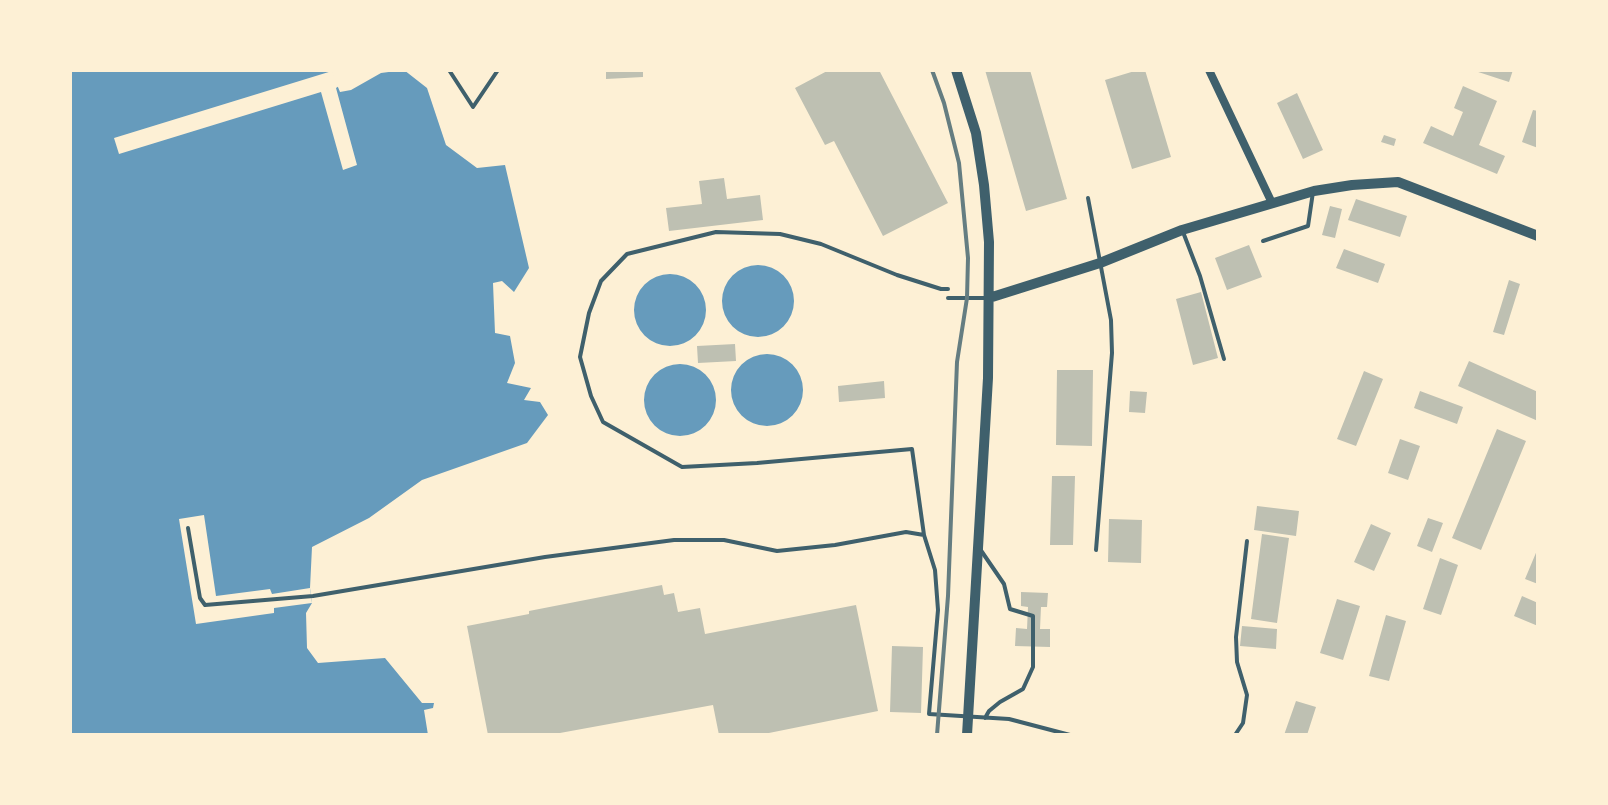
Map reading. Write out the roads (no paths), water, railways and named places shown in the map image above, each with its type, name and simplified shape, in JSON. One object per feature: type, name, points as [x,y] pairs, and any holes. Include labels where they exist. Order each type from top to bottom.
[{"type":"street","points":[[956,70],[971,112],[981,158],[989,242],[988,378],[967,735]]},
{"type":"street","points":[[1209,70],[1272,203]]},
{"type":"street","points":[[989,298],[1100,263],[1182,230],[1314,191],[1352,185],[1398,182],[1538,236]]},
{"type":"lane","points":[[449,70],[473,107],[498,70]]},
{"type":"lane","points":[[1263,241],[1308,226],[1314,191]]},
{"type":"lane","points":[[1088,198],[1111,320],[1112,353],[1096,550]]},
{"type":"lane","points":[[1182,230],[1200,276],[1224,359]]},
{"type":"lane","points":[[948,289],[897,275],[821,244],[780,234],[716,232],[627,254],[601,281],[589,313],[580,357],[591,396],[603,422],[682,467],[912,449],[924,535],[935,570],[938,610],[929,714],[1009,719],[1070,735]]},
{"type":"lane","points":[[948,298],[989,298]]},
{"type":"lane","points":[[188,528],[200,598],[205,605],[313,596],[545,557],[674,540],[724,540],[777,551],[835,545],[906,532],[924,535]]},
{"type":"lane","points":[[1235,735],[1243,723],[1247,695],[1237,662],[1236,637],[1247,541]]},
{"type":"lane","points":[[978,546],[1004,584],[1010,609],[1033,616],[1033,667],[1023,689],[1000,702],[985,718]]},
{"type":"water","points":[[70,70],[331,70],[340,92],[351,90],[381,73],[404,70],[427,88],[446,145],[477,168],[505,165],[529,268],[514,292],[502,281],[493,283],[495,333],[510,336],[515,363],[507,383],[531,388],[524,400],[540,402],[548,415],[527,443],[422,480],[369,518],[312,547],[312,603],[306,613],[307,648],[318,663],[385,658],[422,703],[434,703],[433,708],[424,710],[428,735],[70,735]]},
{"type":"water","points":[[751,265],[765,265],[784,275],[794,294],[794,308],[784,327],[765,337],[751,337],[732,327],[722,308],[722,294],[732,275]]},
{"type":"water","points":[[663,274],[677,274],[696,284],[706,303],[706,317],[696,336],[677,346],[663,346],[644,336],[634,317],[634,303],[644,284]]},
{"type":"water","points":[[760,354],[774,354],[793,364],[803,383],[803,397],[793,416],[774,426],[760,426],[741,416],[731,397],[731,383],[741,364]]},
{"type":"water","points":[[673,364],[687,364],[706,374],[716,393],[716,407],[706,426],[687,436],[673,436],[654,426],[644,407],[644,393],[654,374]]},
{"type":"railway","points":[[932,70],[959,163],[968,258],[967,298],[957,362],[948,596],[937,735]]}]
